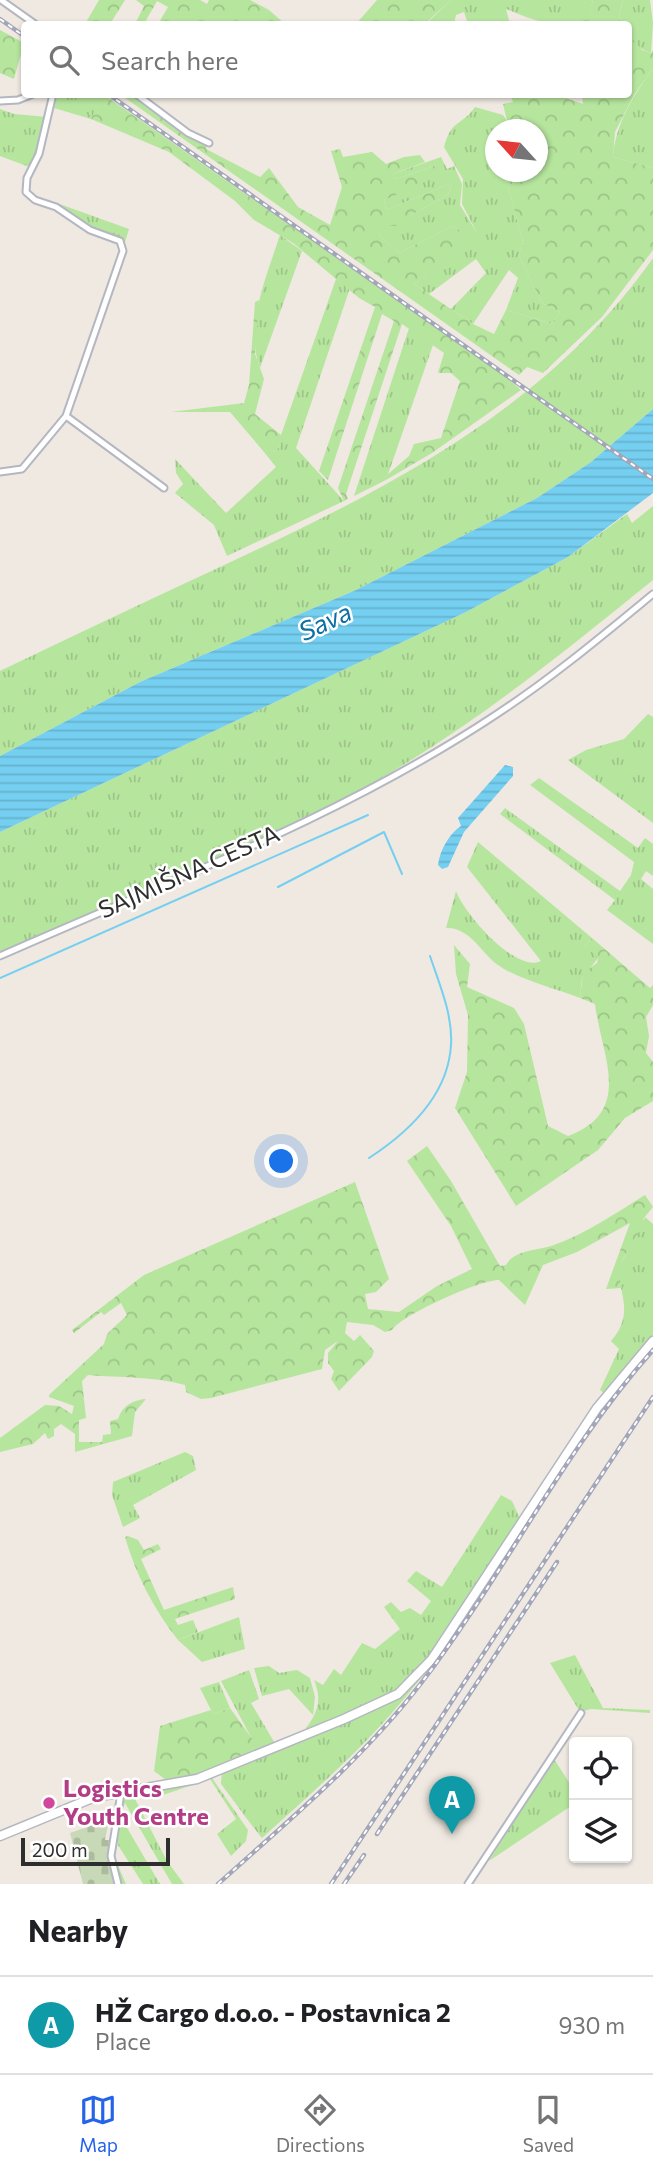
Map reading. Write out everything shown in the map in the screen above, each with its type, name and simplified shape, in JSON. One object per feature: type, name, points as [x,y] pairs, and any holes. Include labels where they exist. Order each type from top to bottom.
[{"type":"main road","points":[[0,1836],[85,1801],[197,1779],[391,1698],[426,1667],[597,1408],[653,1341]]},
{"type":"street","points":[[1,0],[31,21]]},
{"type":"street","points":[[0,101],[23,98]]},
{"type":"street","points":[[0,472],[22,469],[66,416],[123,251],[120,241],[90,230],[57,207],[35,200],[26,192],[27,178],[39,154],[52,98]]},
{"type":"street","points":[[141,98],[188,133],[209,143]]},
{"type":"street","points":[[66,416],[164,488]]},
{"type":"street","name":"SAJMIŠNA CESTA","points":[[0,956],[255,844],[375,785],[497,714],[556,672],[653,594]]},
{"type":"street","points":[[468,1884],[581,1713]]},
{"type":"street","points":[[118,1884],[111,1856],[121,1793]]},
{"type":"green space","points":[[99,0],[125,0],[112,21],[87,21]]},
{"type":"green space","points":[[136,0],[200,0],[207,4],[209,0],[250,0],[269,10],[282,21],[160,21],[168,7],[157,1],[146,21],[136,21],[144,6]]},
{"type":"green space","points":[[377,0],[451,0],[428,21],[359,21]]},
{"type":"green space","points":[[451,0],[593,0],[589,16],[570,21],[539,21],[506,9],[509,21],[467,21],[464,12],[456,15],[455,21],[429,21]]},
{"type":"green space","points":[[593,0],[623,0],[619,17],[621,21],[567,21],[566,10],[589,15]]},
{"type":"green space","points":[[623,0],[650,0],[653,23],[651,53],[641,49],[632,39],[632,21],[621,21],[619,17]]},
{"type":"green space","points":[[0,30],[21,41],[21,54],[14,79],[0,73]]},
{"type":"green space","points":[[632,38],[642,50],[651,53],[653,50],[653,68],[634,95],[615,132],[613,157],[653,168],[653,250],[602,317],[543,373],[527,367],[519,375],[125,98],[135,98],[153,107],[207,144],[206,149],[260,177],[269,168],[298,207],[330,225],[342,187],[331,151],[340,149],[343,157],[372,152],[386,164],[404,157],[420,155],[425,162],[393,174],[396,179],[437,165],[443,174],[384,200],[386,210],[452,183],[448,195],[411,215],[415,226],[381,226],[379,235],[399,253],[453,226],[471,238],[414,284],[473,324],[494,334],[506,310],[553,324],[560,312],[542,303],[519,256],[523,242],[507,182],[548,182],[548,119],[507,119],[503,104],[513,102],[511,98],[566,98],[583,104],[582,98],[632,98]]},
{"type":"green space","points":[[653,68],[653,168],[613,157],[622,121]]},
{"type":"green space","points":[[56,98],[102,98],[91,119],[54,108]]},
{"type":"green space","points":[[101,98],[109,98],[521,390],[432,453],[386,480],[387,475],[409,456],[414,444],[441,438],[460,381],[451,373],[438,373],[444,353],[402,324],[346,494],[348,499],[344,501],[338,488],[394,321],[382,314],[328,480],[319,471],[375,307],[359,298],[293,243],[254,220],[235,201],[169,152],[91,119]]},
{"type":"green space","points":[[475,107],[503,115],[506,119],[485,119],[485,182],[507,182],[523,242],[519,256],[542,303],[560,312],[553,324],[506,310],[518,278],[509,270],[473,324],[451,309],[486,273],[476,259],[429,294],[414,284],[470,238],[453,226],[399,253],[379,235],[380,226],[414,226],[411,215],[448,195],[452,183],[386,210],[384,200],[437,165],[396,179],[393,174],[441,157],[447,169],[454,166],[462,184],[460,205],[477,233],[462,204],[463,179],[444,147],[450,131]]},
{"type":"green space","points":[[0,109],[14,114],[48,117],[32,168],[0,156]]},
{"type":"green space","points":[[54,202],[129,229],[125,242],[83,224]]},
{"type":"green space","points":[[280,235],[302,251],[260,368],[256,352],[256,318]]},
{"type":"green space","points":[[653,258],[653,409],[591,462],[537,498],[356,590],[140,682],[0,756],[0,671],[342,508],[458,441],[512,403],[563,360],[610,312]]},
{"type":"green space","points":[[336,279],[350,288],[296,448],[344,501],[227,556],[214,525],[175,493],[183,484],[176,473],[175,459],[226,513],[276,467],[264,452],[274,452],[281,445],[281,435]]},
{"type":"green space","points":[[259,300],[255,354],[264,379],[255,414],[281,435],[281,445],[274,452],[264,452],[230,412],[171,412],[244,403],[249,385],[255,302]]},
{"type":"green space","points":[[409,328],[433,345],[386,480],[354,496]]},
{"type":"green space","points":[[653,506],[653,580],[553,660],[450,735],[378,780],[286,828],[0,953],[0,832],[466,612],[568,557],[627,514],[632,523]]},
{"type":"green space","points":[[648,714],[653,717],[653,823],[568,760],[586,750],[624,739]]},
{"type":"green space","points":[[539,778],[638,848],[645,838],[653,844],[653,876],[646,871],[641,879],[653,889],[653,944],[607,910],[615,900],[500,814],[505,808],[620,891],[631,875],[634,862],[530,785]]},
{"type":"green space","points":[[478,842],[592,938],[585,945],[599,957],[582,978],[580,998],[506,970],[492,960],[469,936],[446,928],[456,891],[479,926],[505,950],[530,963],[541,961],[467,867]]},
{"type":"green space","points":[[592,938],[650,988],[653,985],[653,1005],[646,1017],[649,1036],[646,1053],[653,1062],[653,1101],[625,1118],[598,1150],[516,1206],[455,1108],[467,1072],[468,1015],[456,974],[454,945],[470,964],[467,987],[514,1008],[524,1024],[548,1126],[568,1136],[589,1125],[601,1112],[608,1097],[607,1062],[595,1004],[580,998],[583,973],[597,963],[598,958],[585,945]]},
{"type":"green space","points":[[427,1146],[451,1181],[500,1266],[506,1265],[521,1253],[554,1245],[578,1235],[645,1195],[653,1207],[643,1219],[647,1232],[640,1231],[624,1258],[620,1272],[622,1288],[606,1289],[630,1223],[577,1252],[543,1265],[525,1305],[499,1280],[442,1299],[385,1332],[373,1325],[347,1322],[345,1333],[354,1341],[360,1335],[374,1351],[372,1357],[339,1391],[331,1379],[334,1371],[328,1363],[328,1353],[338,1341],[325,1350],[322,1369],[211,1398],[201,1399],[186,1392],[185,1385],[173,1382],[88,1375],[82,1381],[86,1418],[79,1420],[79,1442],[102,1442],[103,1435],[111,1434],[110,1421],[118,1419],[129,1404],[146,1399],[135,1412],[132,1436],[75,1452],[75,1434],[61,1424],[54,1429],[54,1436],[48,1439],[45,1433],[33,1444],[0,1452],[0,1438],[45,1405],[59,1406],[72,1414],[74,1406],[49,1397],[50,1394],[104,1344],[107,1334],[127,1315],[121,1303],[104,1315],[101,1312],[74,1333],[72,1330],[144,1275],[355,1182],[389,1279],[376,1292],[365,1294],[368,1309],[399,1312],[437,1286],[472,1269],[451,1226],[407,1161]]},
{"type":"green space","points":[[645,1217],[653,1224],[653,1336],[604,1393],[600,1390],[619,1349],[611,1341],[624,1316],[617,1271]]},
{"type":"green space","points":[[185,1452],[193,1456],[196,1470],[133,1505],[140,1518],[123,1527],[112,1495],[113,1482]]},
{"type":"green space","points":[[501,1495],[512,1501],[521,1521],[432,1657],[399,1690],[301,1735],[318,1703],[314,1680],[323,1685],[334,1669],[341,1675],[362,1643],[375,1649],[400,1629],[384,1607],[391,1602],[401,1612],[410,1608],[421,1615],[431,1601],[407,1581],[416,1571],[442,1587]]},
{"type":"green space","points":[[125,1537],[138,1540],[144,1550],[158,1544],[161,1549],[141,1559],[164,1610],[233,1587],[235,1599],[175,1619],[178,1625],[193,1620],[198,1632],[178,1640],[140,1578]]},
{"type":"green space","points":[[239,1617],[245,1649],[202,1662],[178,1640]]},
{"type":"green space","points":[[575,1655],[603,1708],[650,1710],[650,1713],[591,1709],[580,1712],[550,1663]]},
{"type":"green space","points":[[269,1666],[279,1673],[297,1670],[310,1678],[315,1697],[313,1715],[289,1689],[262,1696],[254,1668]]},
{"type":"green space","points":[[429,1667],[392,1714],[329,1777],[262,1838],[221,1784],[222,1770],[400,1694]]},
{"type":"green space","points":[[249,1670],[259,1699],[251,1703],[276,1745],[259,1752],[221,1681]]},
{"type":"green space","points":[[219,1682],[230,1708],[213,1714],[200,1688]]},
{"type":"green space","points":[[230,1708],[261,1751],[170,1783],[154,1771],[160,1726],[211,1710],[213,1714]]},
{"type":"green space","points":[[554,1759],[569,1782],[569,1807],[489,1861]]},
{"type":"green space","points":[[210,1775],[248,1830],[246,1841],[231,1856],[217,1834],[236,1819],[210,1779],[160,1796],[156,1790]]},
{"type":"green space","points":[[134,1797],[167,1861],[184,1884],[172,1884],[125,1803],[120,1816],[160,1884],[143,1884],[116,1842],[114,1851],[121,1801]]},
{"type":"green space","points":[[108,1820],[113,1821],[113,1825],[108,1825],[105,1840],[110,1840],[110,1867],[117,1884],[83,1884],[70,1833]]},
{"type":"green space","points":[[114,1856],[126,1884],[120,1884]]},
{"type":"water","name":"Sava","points":[[653,409],[653,493],[568,557],[466,612],[0,832],[0,756],[140,682],[356,590],[537,498],[591,462]]},
{"type":"water","points":[[505,765],[513,767],[513,776],[464,832],[448,867],[442,869],[438,865],[441,853],[449,837],[461,826],[458,818]]},
{"type":"waterway","points":[[0,978],[368,815]]},
{"type":"waterway","points":[[278,887],[384,832],[402,874]]},
{"type":"waterway","points":[[369,1158],[412,1124],[424,1111],[443,1081],[451,1045],[450,1022],[430,956]]},
{"type":"railway","points":[[0,19],[21,34]]},
{"type":"railway","points":[[114,98],[653,479]]},
{"type":"railway","points":[[218,1884],[350,1763],[422,1682],[480,1599],[590,1429],[653,1350]]},
{"type":"railway","points":[[331,1884],[653,1397]]},
{"type":"railway","points":[[377,1834],[557,1562]]},
{"type":"railway","points":[[344,1884],[364,1855]]},
{"type":"place","name":"Logistics Youth Centre","points":[[49,1803]]},
{"type":"place","name":"HŽ Cargo d.o.o. - Postavnica 2","points":[[452,1834]]}]
